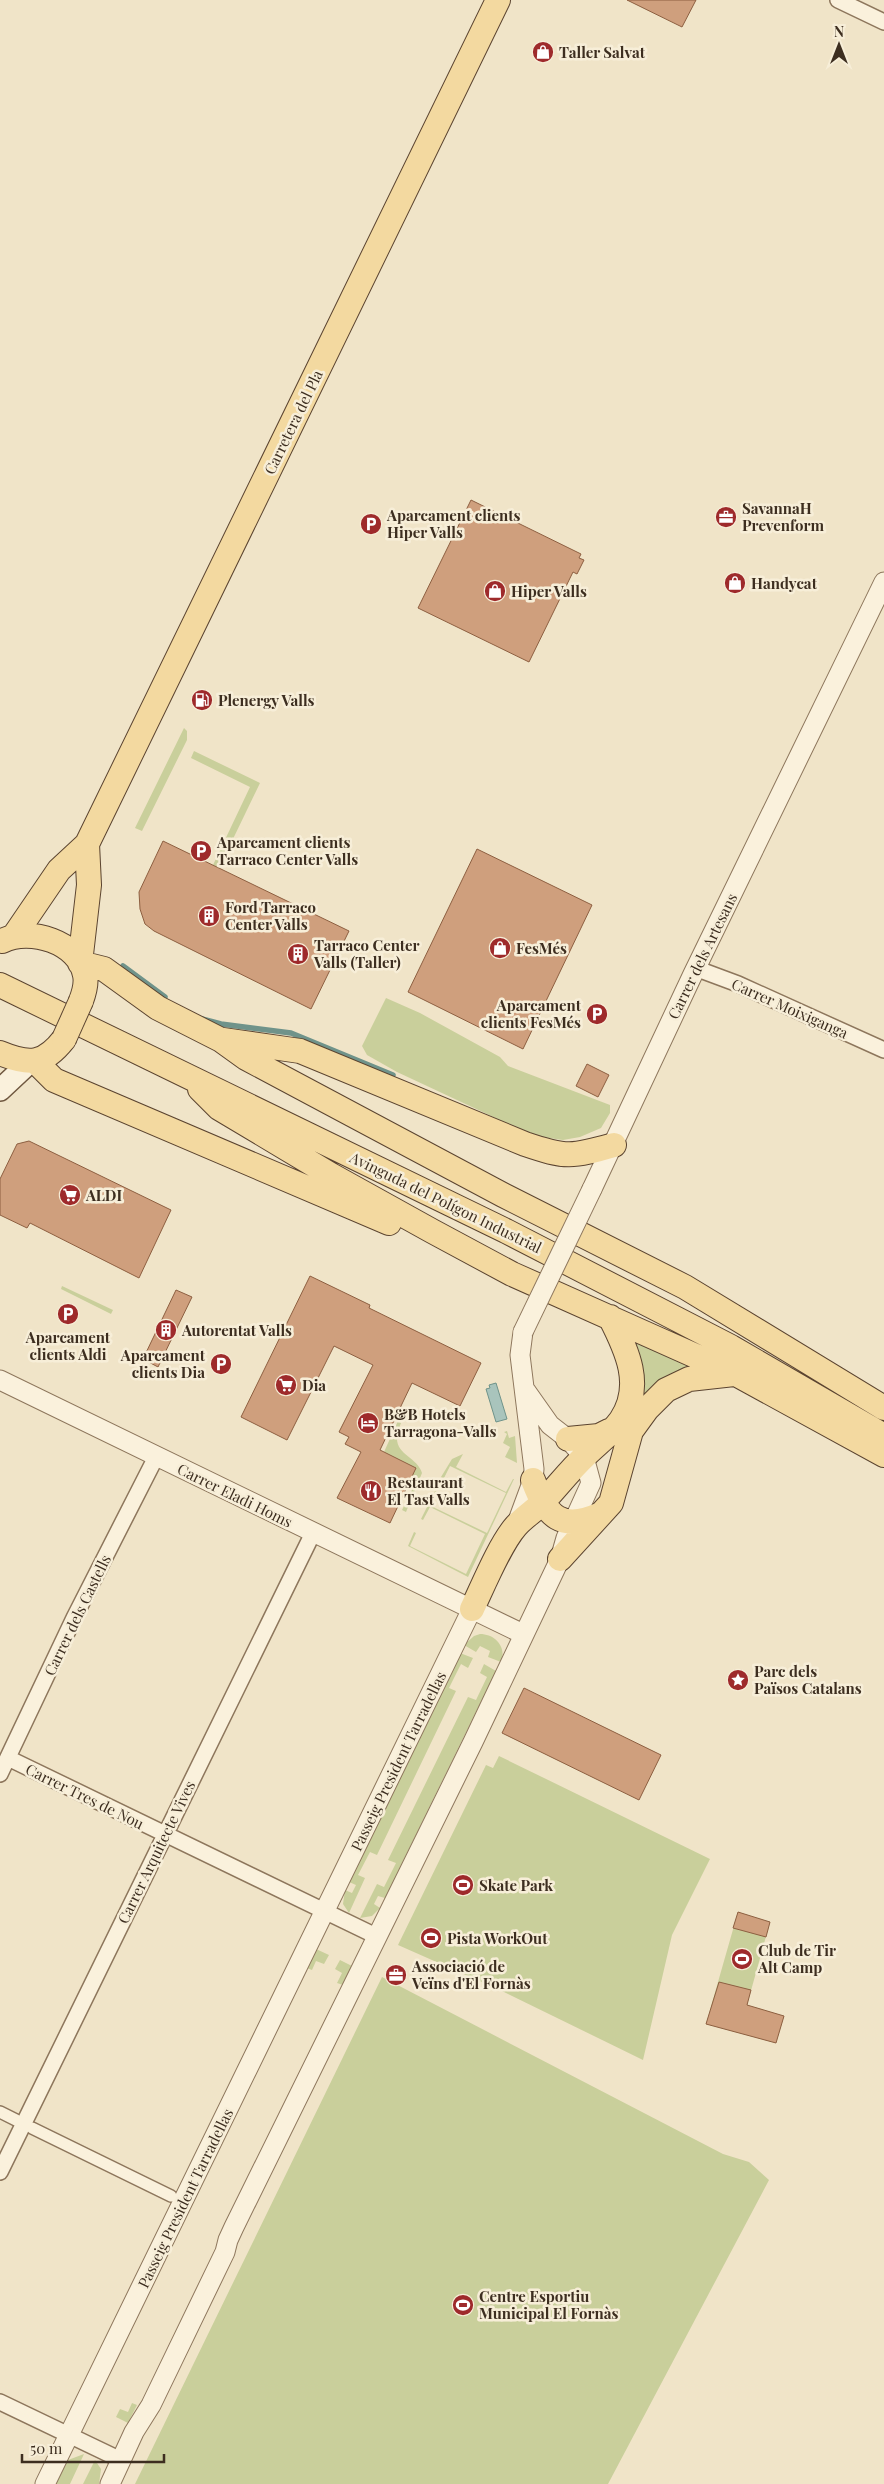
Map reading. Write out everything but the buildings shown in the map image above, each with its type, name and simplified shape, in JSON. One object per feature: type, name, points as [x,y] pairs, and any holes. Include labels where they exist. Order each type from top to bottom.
[{"type":"main road","name":"Carretera del Pla","points":[[87,844],[498,0]]},
{"type":"main road","points":[[5,938],[59,870],[87,844]]},
{"type":"main road","points":[[80,963],[90,885],[87,844]]},
{"type":"main road","points":[[0,1090],[33,1061],[56,1049],[64,1039],[81,1001],[86,981],[80,963],[68,949],[52,940],[40,936],[5,938]]},
{"type":"main road","points":[[80,963],[104,969],[158,1008],[221,1040],[254,1063],[503,1195],[685,1287],[884,1408]]},
{"type":"main road","name":"Avinguda del Polígon Industrial","points":[[0,984],[506,1231],[731,1347],[884,1436]]},
{"type":"main road","points":[[221,1040],[300,1051],[525,1144],[552,1153],[577,1156],[614,1145]]},
{"type":"main road","points":[[0,1053],[18,1060],[33,1061],[54,1080],[416,1235],[432,1231]]},
{"type":"main road","points":[[186,1074],[219,1108],[330,1175],[432,1231],[512,1274],[736,1374],[884,1456]]},
{"type":"main road","points":[[472,1609],[516,1526],[542,1504],[613,1429],[629,1404],[632,1389],[632,1366],[625,1344],[610,1318]]},
{"type":"main road","points":[[560,1559],[611,1503],[631,1431],[647,1409],[666,1390],[689,1379],[736,1374]]},
{"type":"main road","points":[[568,1439],[599,1436],[613,1429]]},
{"type":"main road","points":[[533,1480],[542,1504],[555,1517],[573,1522],[587,1520],[601,1514]]},
{"type":"street","points":[[838,0],[884,22]]},
{"type":"street","name":"Carrer dels Artesans","points":[[526,1391],[520,1355],[523,1332],[614,1145],[695,968],[884,582]]},
{"type":"street","name":"Carrer Moixiganga","points":[[695,968],[738,984],[884,1050]]},
{"type":"street","name":"Carrer Eladi Homs","points":[[0,1380],[523,1634]]},
{"type":"street","points":[[110,2484],[226,2252],[228,2240],[234,2227],[473,1742],[560,1559],[573,1522],[591,1484],[584,1458],[568,1439],[550,1425],[526,1391]]},
{"type":"street","points":[[516,1526],[533,1480],[533,1460],[526,1391]]},
{"type":"street","name":"Carrer dels Castells","points":[[0,1774],[74,1618],[156,1457]]},
{"type":"street","name":"Carrer Arquitecte Vives","points":[[0,2172],[313,1533]]},
{"type":"street","name":"Passeig President Tarradellas","points":[[45,2484],[472,1609]]},
{"type":"street","name":"Carrer Tres de Nou","points":[[8,1758],[164,1835],[242,1870],[324,1912]]},
{"type":"street","points":[[324,1912],[376,1936]]},
{"type":"street","points":[[0,2112],[16,2120]]},
{"type":"street","points":[[32,2128],[171,2196]]},
{"type":"street","points":[[0,2402],[121,2460]]},
{"type":"green space","points":[[184,728],[187,731],[187,740],[142,831],[135,828]]},
{"type":"green space","points":[[194,751],[260,783],[219,868],[213,865],[250,787],[191,758]]},
{"type":"green space","points":[[386,998],[420,1013],[500,1057],[508,1066],[610,1105],[610,1113],[601,1128],[580,1137],[563,1140],[534,1136],[397,1072],[367,1055],[362,1046]]},
{"type":"green space","points":[[62,1286],[113,1310],[111,1314],[61,1289]]},
{"type":"green space","points":[[634,1337],[701,1367],[640,1399]]},
{"type":"green space","points":[[398,1421],[401,1423],[397,1434],[397,1442],[422,1473],[406,1512],[402,1510],[416,1482],[411,1479],[416,1468],[384,1452]]},
{"type":"green space","points":[[507,1431],[509,1438],[515,1436],[517,1463],[505,1457],[510,1447],[503,1443],[507,1434],[504,1432]]},
{"type":"green space","points":[[463,1454],[456,1467],[506,1492],[514,1479],[468,1577],[408,1546],[414,1532],[416,1533],[410,1546],[466,1574],[485,1534],[430,1507],[423,1520],[421,1519],[435,1491],[437,1492],[431,1506],[487,1533],[506,1493],[450,1466],[444,1478],[441,1477],[452,1459]]},
{"type":"green space","points":[[480,1634],[490,1636],[498,1642],[502,1651],[501,1662],[488,1657],[490,1651],[480,1646],[476,1652],[464,1645],[474,1636]]},
{"type":"green space","points":[[460,1653],[473,1658],[468,1668],[461,1664],[449,1688],[456,1691],[377,1855],[370,1852],[358,1875],[365,1878],[349,1913],[343,1904],[345,1890],[352,1893],[356,1885],[349,1882]]},
{"type":"green space","points":[[484,1664],[496,1671],[385,1898],[378,1896],[374,1904],[380,1908],[372,1916],[360,1918],[377,1884],[384,1887],[396,1863],[388,1860],[468,1697],[476,1700],[487,1677],[480,1673]]},
{"type":"green space","points":[[499,1756],[710,1859],[672,1935],[643,2060],[502,1991],[398,1945],[486,1765],[493,1768]]},
{"type":"green space","name":"Club de Tir Alt Camp","points":[[738,1912],[770,1922],[747,2005],[784,2016],[776,2043],[706,2024]]},
{"type":"green space","points":[[316,1949],[329,1955],[324,1964],[316,1961],[312,1970],[307,1968]]},
{"type":"green space","points":[[340,1960],[352,1966],[343,1985],[337,1983],[342,1973],[335,1969]]},
{"type":"green space","name":"Centre Esportiu Municipal El Fornàs","points":[[382,1977],[723,2154],[749,2162],[769,2180],[608,2484],[135,2484]]},
{"type":"green space","points":[[132,2403],[137,2405],[128,2423],[116,2417],[120,2409],[128,2412]]},
{"type":"green space","points":[[84,2454],[70,2484],[55,2484],[68,2460]]},
{"type":"green space","points":[[95,2460],[101,2469],[99,2484],[83,2484]]},
{"type":"water","points":[[496,1383],[507,1419],[496,1422],[486,1389],[490,1388],[489,1385]]},
{"type":"waterway","points":[[123,966],[165,997]]},
{"type":"waterway","points":[[202,1019],[221,1024],[291,1033],[393,1075]]},
{"type":"place","name":"Taller Salvat","points":[[543,52]]},
{"type":"place","name":"SavannaH Prevenform","points":[[726,517]]},
{"type":"place","name":"Aparcament clients Hiper Valls","points":[[371,524]]},
{"type":"place","name":"Handycat","points":[[735,583]]},
{"type":"place","name":"Hiper Valls","points":[[495,591]]},
{"type":"place","name":"Plenergy Valls","points":[[202,700]]},
{"type":"place","name":"Aparcament clients Tarraco Center Valls","points":[[201,851]]},
{"type":"place","name":"Ford Tarraco Center Valls","points":[[209,916]]},
{"type":"place","name":"FesMés","points":[[500,948]]},
{"type":"place","name":"Tarraco Center Valls (Taller)","points":[[298,954]]},
{"type":"place","name":"Aparcament clients FesMés","points":[[597,1014]]},
{"type":"place","name":"ALDI","points":[[70,1195]]},
{"type":"place","name":"Aparcament clients Aldi","points":[[68,1314]]},
{"type":"place","name":"Autorentat Valls","points":[[166,1330]]},
{"type":"place","name":"Aparcament clients Dia","points":[[221,1364]]},
{"type":"place","name":"Dia","points":[[286,1385]]},
{"type":"place","name":"B&B Hotels Tarragona-Valls","points":[[368,1423]]},
{"type":"place","name":"Restaurant El Tast Valls","points":[[371,1491]]},
{"type":"place","name":"Parc dels Països Catalans","points":[[738,1680]]},
{"type":"place","name":"Skate Park","points":[[463,1885]]},
{"type":"place","name":"Pista WorkOut","points":[[431,1938]]},
{"type":"place","name":"Club de Tir Alt Camp","points":[[742,1959]]},
{"type":"place","name":"Associació de Veïns d'El Fornàs","points":[[396,1975]]},
{"type":"place","name":"Centre Esportiu Municipal El Fornàs","points":[[463,2305]]}]
